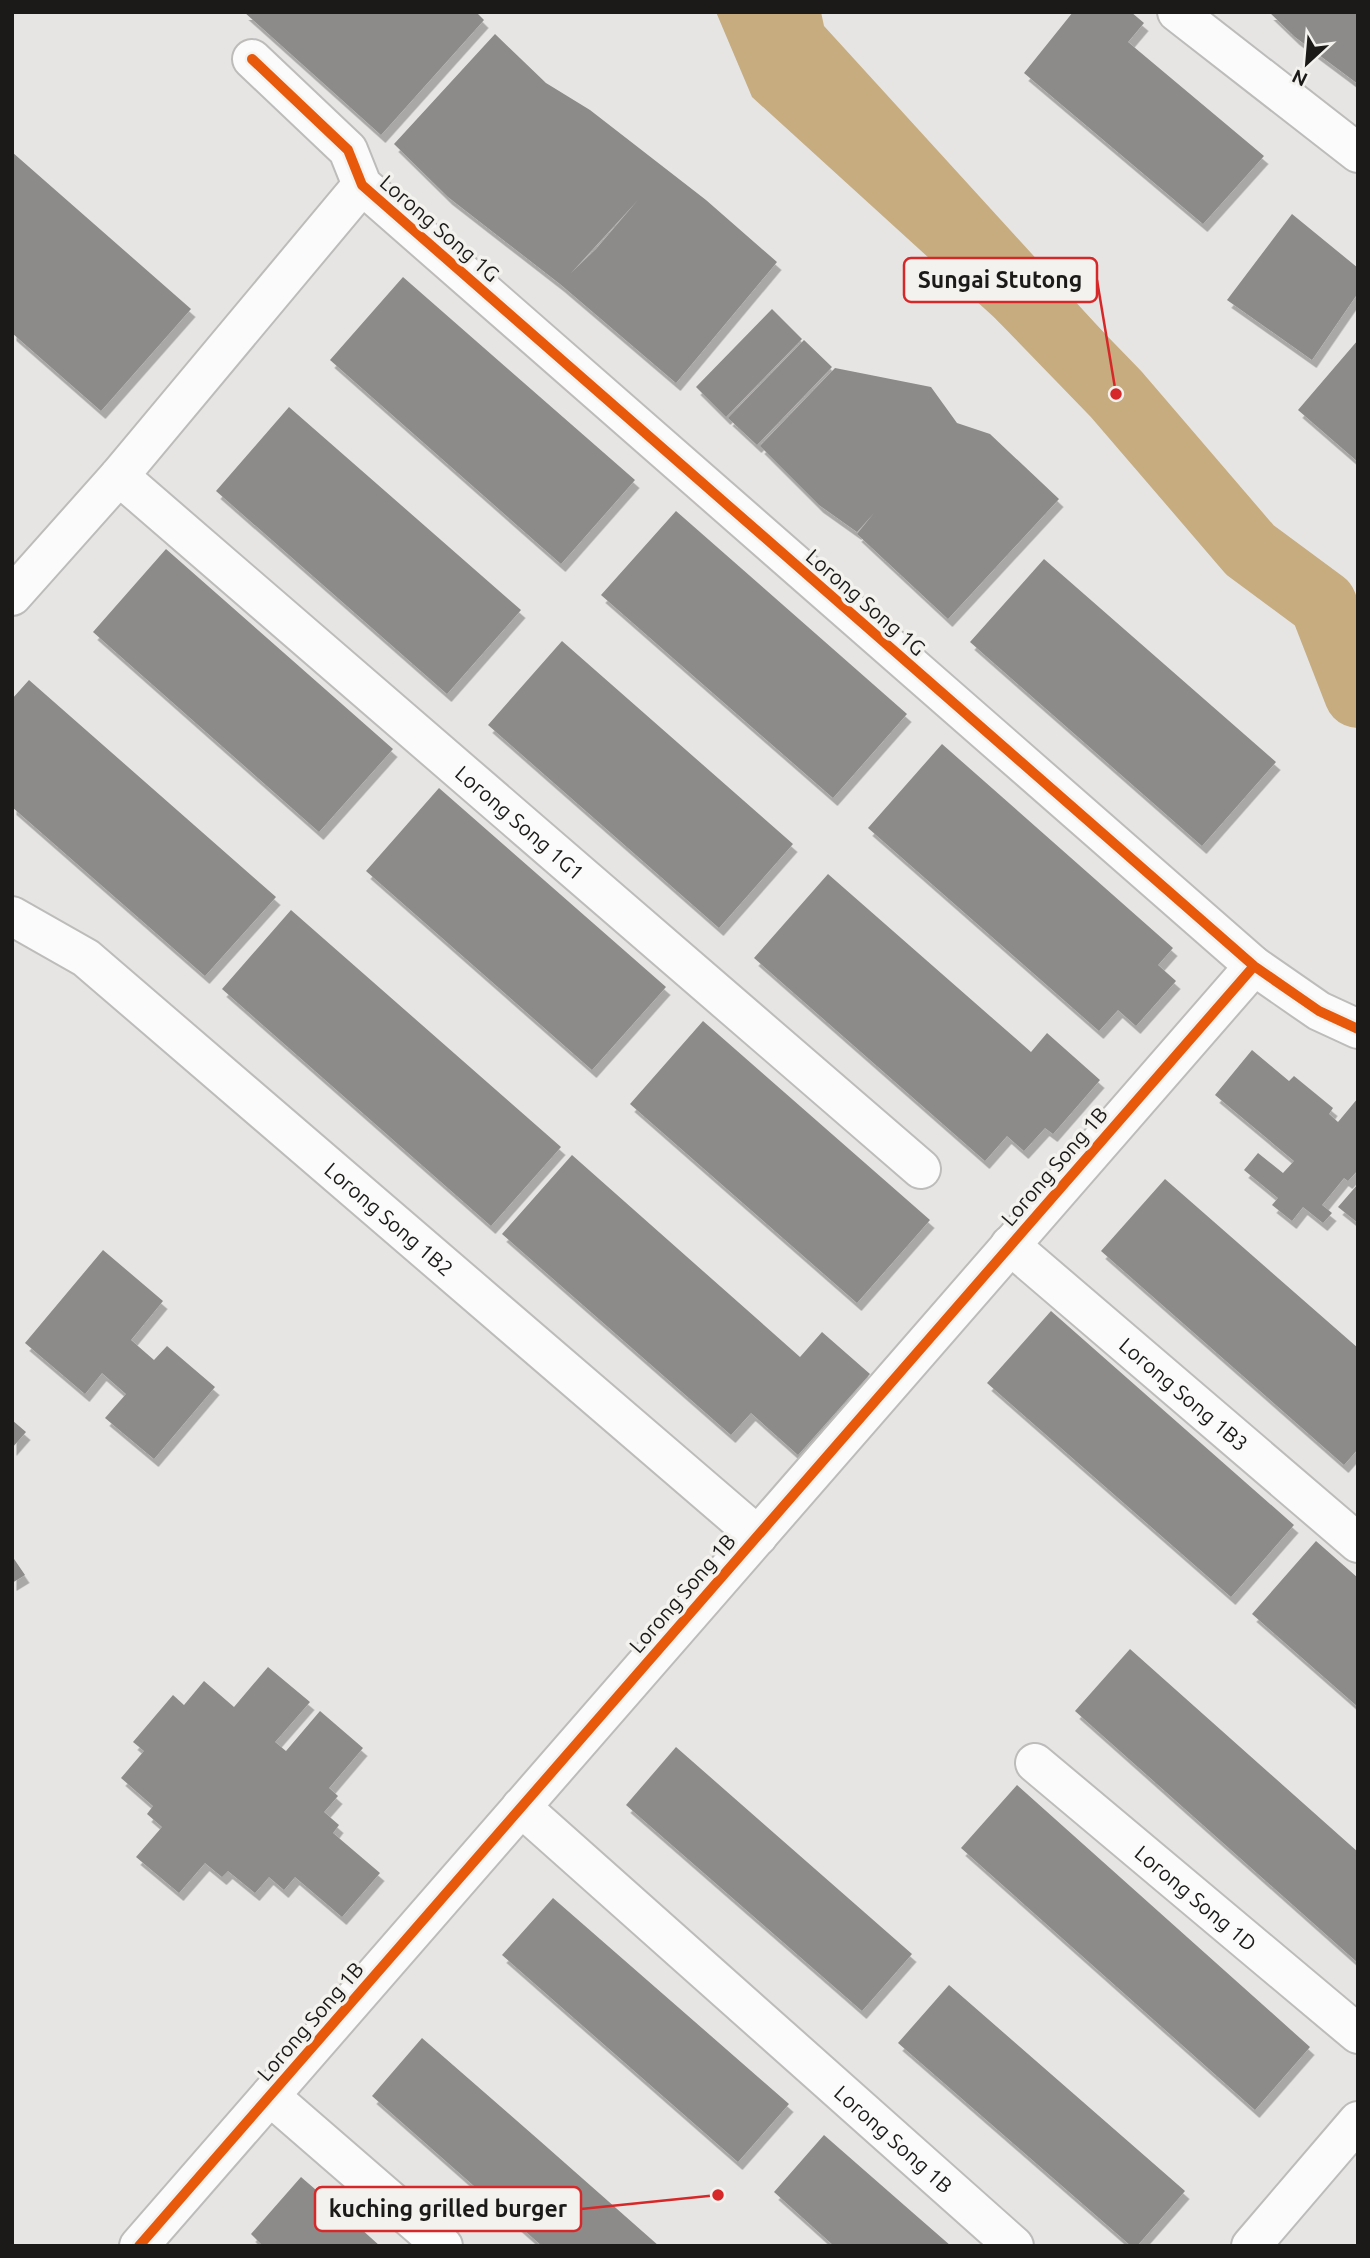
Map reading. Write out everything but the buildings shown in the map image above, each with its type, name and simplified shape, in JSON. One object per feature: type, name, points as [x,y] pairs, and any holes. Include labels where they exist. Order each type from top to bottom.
[{"type":"street","points":[[1177,12],[1358,153]]},
{"type":"street","points":[[252,59],[348,150],[362,185]]},
{"type":"street","name":"Lorong Song 1G","points":[[12,596],[119,476],[362,185],[1254,966],[1319,1011],[1358,1029]]},
{"type":"street","name":"Lorong Song 1G1","points":[[119,476],[922,1169]]},
{"type":"street","name":"Lorong Song 1B2","points":[[12,916],[86,958],[758,1536]]},
{"type":"street","name":"Lorong Song 1B","points":[[139,2246],[1254,966]]},
{"type":"street","name":"Lorong Song 1B3","points":[[1010,1245],[1358,1543]]},
{"type":"street","name":"Lorong Song 1D","points":[[1035,1763],[1358,2034]]},
{"type":"street","name":"Lorong Song 1B","points":[[521,1807],[1014,2246]]},
{"type":"street","points":[[270,2096],[443,2246]]},
{"type":"street","points":[[1251,2246],[1358,2121]]},
{"type":"shaded area","points":[[716,12],[821,12],[824,26],[1104,333],[1074,390],[752,97]]},
{"type":"waterway","points":[[1021,296],[1116,394],[1250,550],[1323,604],[1358,694]]},
{"type":"cycle path","points":[[252,59],[348,150],[362,185],[1254,966],[1319,1011],[1358,1029]]},
{"type":"cycle path","points":[[139,2246],[1254,966]]},
{"type":"place","name":"Sungai Stutong","points":[[1116,394]]},
{"type":"place","name":"kuching grilled burger","points":[[718,2195]]}]
